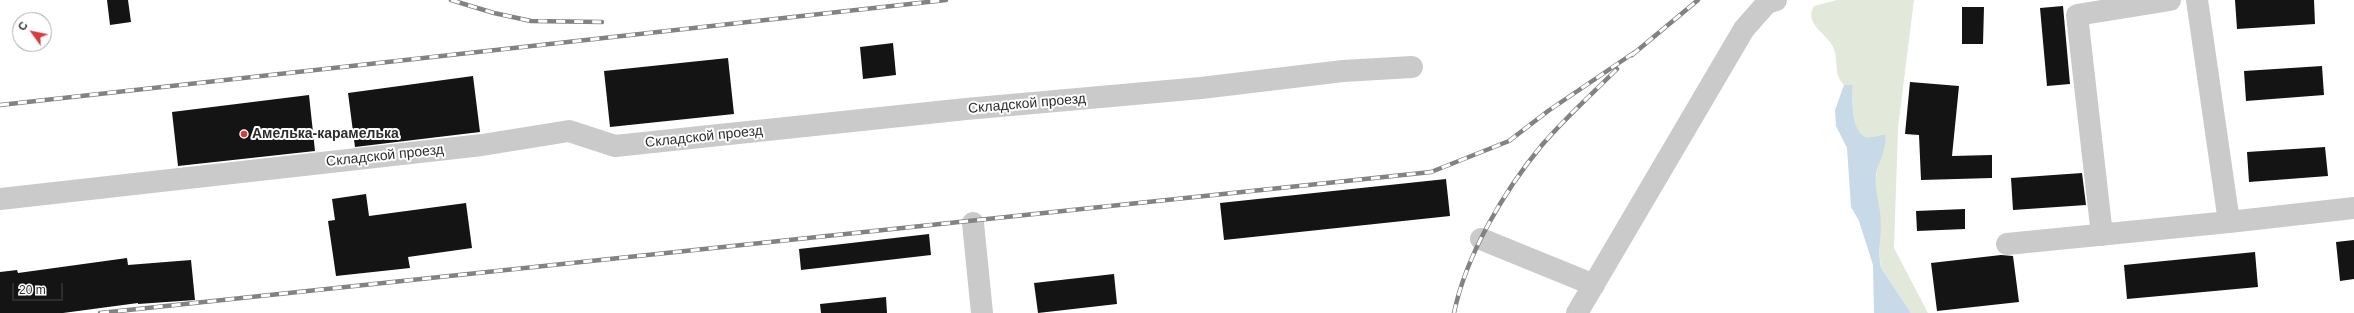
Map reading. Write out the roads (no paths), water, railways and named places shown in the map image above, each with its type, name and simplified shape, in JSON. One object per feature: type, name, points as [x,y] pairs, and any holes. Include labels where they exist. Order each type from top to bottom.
[{"type":"street","points":[[1577,313],[1744,29],[1767,3],[1776,0]]},
{"type":"street","points":[[2102,235],[2077,15],[2170,0]]},
{"type":"street","points":[[2197,0],[2229,222]]},
{"type":"street","name":"Складской проезд","points":[[0,199],[482,146],[569,131],[615,146],[966,109],[1201,88],[1343,71],[1412,66]]},
{"type":"street","points":[[2007,244],[2354,208]]},
{"type":"street","points":[[973,222],[982,313]]},
{"type":"street","points":[[1481,240],[1594,285]]},
{"type":"water","points":[[1844,85],[1853,85],[1852,98],[1855,122],[1861,134],[1866,137],[1873,137],[1885,134],[1886,139],[1884,150],[1876,176],[1881,219],[1881,268],[1911,313],[1874,313],[1873,265],[1859,221],[1851,207],[1847,148],[1836,126],[1835,110]]},
{"type":"railway","points":[[451,0],[494,13],[531,21],[602,22]]},
{"type":"railway","points":[[0,105],[946,0]]},
{"type":"railway","points":[[1632,55],[1698,0]]},
{"type":"railway","points":[[100,313],[1431,172],[1509,141],[1548,111],[1635,52]]},
{"type":"railway","points":[[1454,313],[1467,269],[1477,246],[1488,224],[1514,182],[1551,135],[1617,69]]},
{"type":"place","name":"Амелька-карамелька","points":[[244,134]]}]
